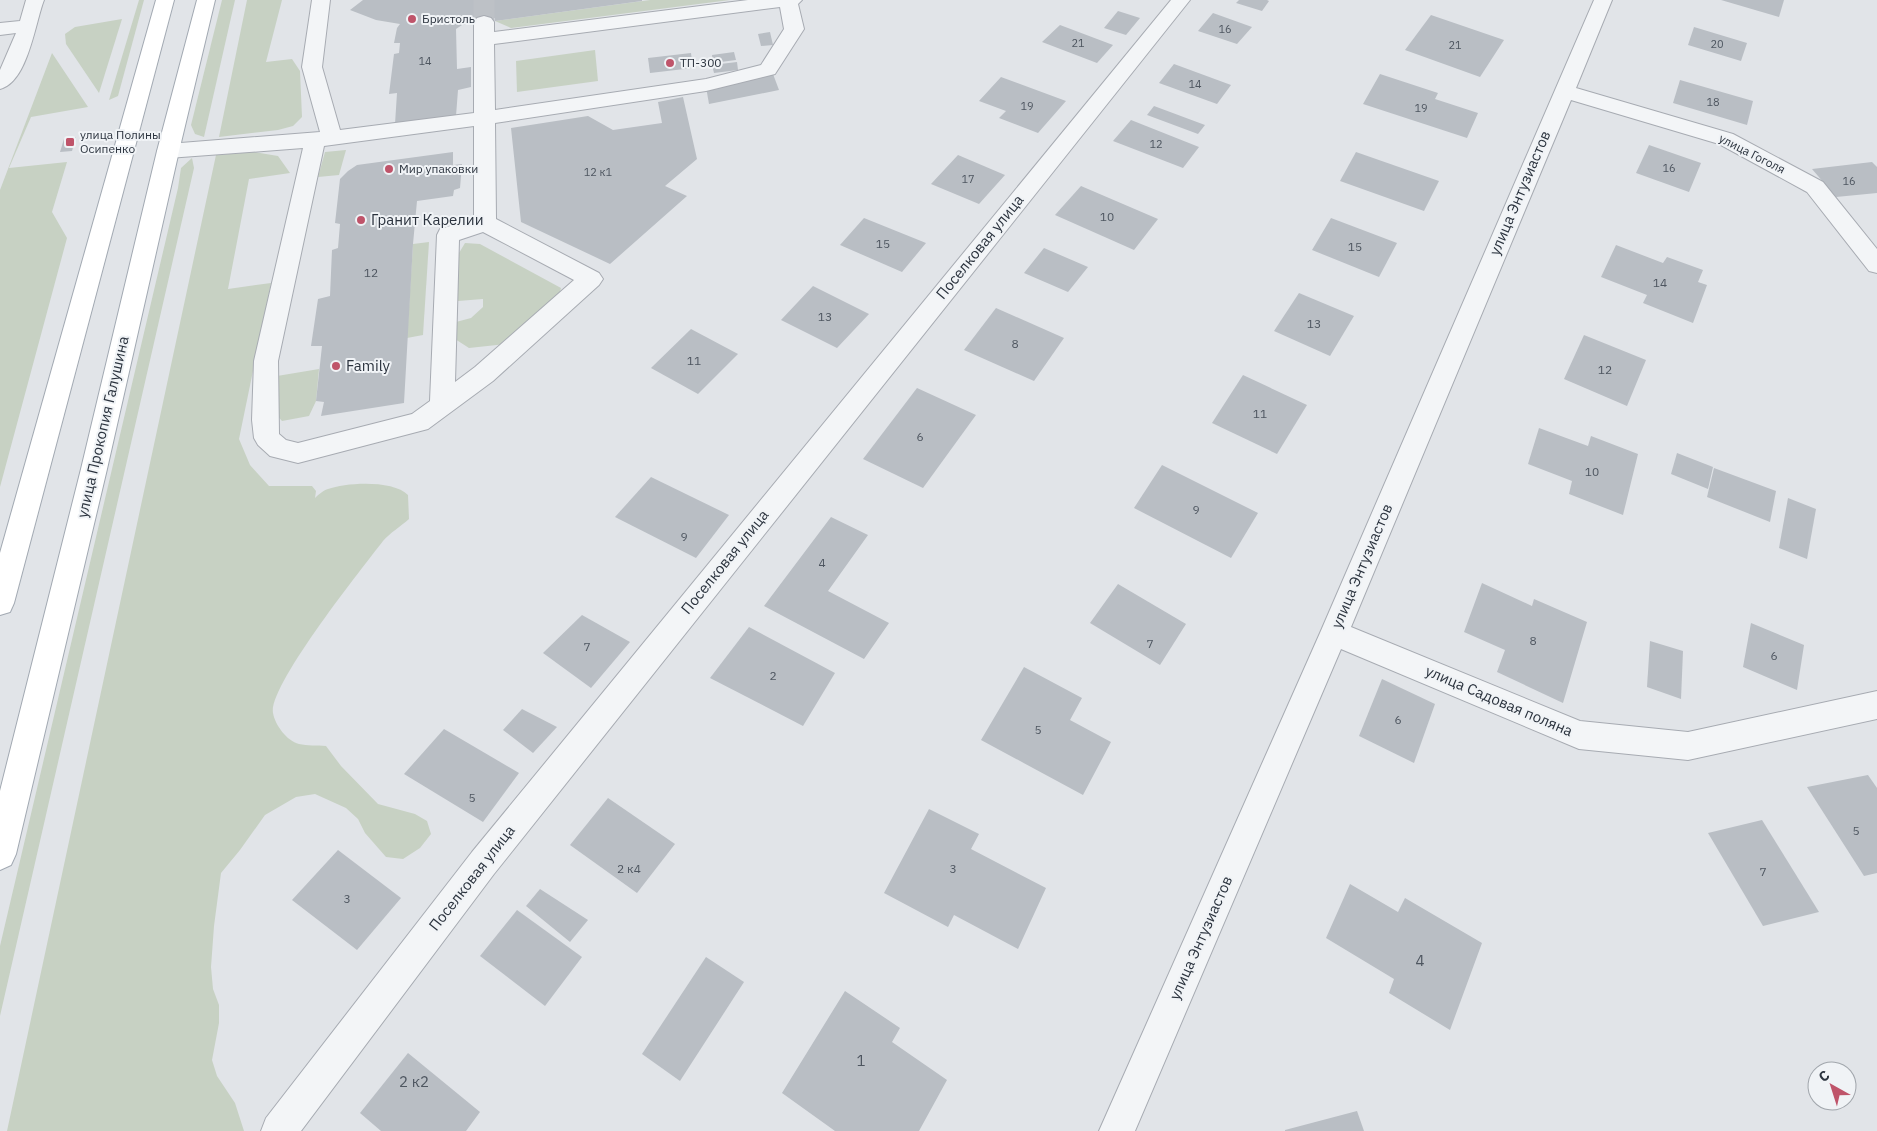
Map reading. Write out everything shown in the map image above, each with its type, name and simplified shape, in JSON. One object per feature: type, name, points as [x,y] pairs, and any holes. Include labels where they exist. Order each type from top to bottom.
[{"type":"main road","points":[[0,603],[165,0]]},
{"type":"main road","name":"улица Прокопия Галушина","points":[[0,854],[94,469],[168,151],[206,0]]},
{"type":"street","points":[[0,83],[10,72],[28,26],[31,9],[35,0]]},
{"type":"street","points":[[321,0],[312,67],[324,139],[266,361],[265,420],[267,438],[279,449],[298,453],[419,422],[442,406],[484,374],[591,279],[485,223],[448,235],[442,406]]},
{"type":"street","name":"Поселковая улица","points":[[279,1131],[482,863],[1181,0]]},
{"type":"street","name":"улица Энтузиастов","points":[[1117,1131],[1334,633],[1603,0]]},
{"type":"street","points":[[168,151],[324,139],[484,118],[706,85],[768,70],[794,29],[790,1],[484,30],[484,118],[485,223]]},
{"type":"street","points":[[0,30],[28,26]]},
{"type":"street","name":"улица Гоголя","points":[[1563,91],[1726,139],[1815,187],[1877,264]]},
{"type":"street","name":"улица Садовая поляна","points":[[1334,633],[1579,734],[1688,746],[1877,705]]},
{"type":"green space","points":[[139,0],[144,0],[118,96],[109,100]]},
{"type":"green space","points":[[222,0],[235,0],[204,137],[195,134],[191,125]]},
{"type":"green space","points":[[247,0],[282,0],[266,62],[292,59],[300,71],[302,117],[293,126],[278,130],[219,137]]},
{"type":"green space","points":[[650,0],[730,0],[511,28],[495,21]]},
{"type":"green space","points":[[122,19],[99,93],[66,44],[65,34],[75,27]]},
{"type":"green space","points":[[595,50],[598,81],[517,92],[516,61]]},
{"type":"green space","points":[[52,53],[88,107],[31,117],[9,168],[67,162],[52,212],[67,238],[0,487],[0,190]]},
{"type":"green space","points":[[346,150],[339,175],[318,177],[325,152]]},
{"type":"green space","points":[[254,152],[278,156],[290,173],[249,179],[228,289],[271,283],[239,439],[250,465],[269,486],[312,486],[316,491],[315,498],[326,490],[347,485],[370,484],[392,487],[408,495],[409,519],[383,541],[300,654],[275,699],[274,718],[282,732],[290,740],[305,745],[326,746],[341,766],[378,804],[415,814],[427,821],[431,834],[420,848],[403,859],[386,857],[365,833],[358,819],[346,808],[315,794],[296,797],[265,815],[221,873],[211,967],[213,989],[219,1005],[219,1023],[212,1060],[217,1076],[235,1103],[244,1131],[7,1131],[216,155]]},
{"type":"green space","points":[[192,158],[194,168],[0,1016],[0,946],[178,188],[181,168]]},
{"type":"green space","points":[[429,242],[423,335],[407,338],[413,244]]},
{"type":"green space","points":[[465,243],[480,244],[561,288],[558,299],[506,344],[469,348],[455,339],[456,322],[471,318],[483,307],[483,299],[458,301],[456,258]]},
{"type":"green space","points":[[319,369],[316,401],[309,416],[282,421],[274,412],[277,376]]},
{"type":"building","points":[[363,0],[642,1],[495,21],[495,18],[462,25],[456,29],[457,69],[471,67],[471,87],[458,90],[456,116],[395,124],[397,93],[389,94],[394,54],[399,53],[400,43],[394,43],[397,28],[400,24],[376,20],[350,10]]},
{"type":"building","points":[[1239,0],[1269,1],[1262,11],[1236,3]]},
{"type":"building","points":[[1721,0],[1784,0],[1779,17]]},
{"type":"building","points":[[1118,11],[1140,18],[1126,35],[1104,28]]},
{"type":"building","points":[[1213,13],[1252,27],[1237,44],[1198,31]]},
{"type":"building","points":[[1431,15],[1504,40],[1480,77],[1405,50]]},
{"type":"building","points":[[1060,25],[1113,45],[1097,63],[1042,42]]},
{"type":"building","points":[[1694,27],[1747,43],[1741,61],[1688,45]]},
{"type":"building","points":[[770,32],[773,45],[761,46],[758,34]]},
{"type":"building","points":[[734,52],[736,60],[713,63],[712,55]]},
{"type":"building","name":"ТП-300","points":[[691,53],[693,68],[650,73],[648,58]]},
{"type":"building","points":[[737,62],[738,70],[714,73],[712,65]]},
{"type":"building","points":[[1174,64],[1231,85],[1217,104],[1159,83]]},
{"type":"building","points":[[773,74],[779,90],[709,104],[706,87]]},
{"type":"building","points":[[1380,74],[1438,93],[1435,99],[1478,113],[1467,138],[1363,104]]},
{"type":"building","points":[[1001,77],[1066,101],[1038,133],[999,118],[1006,111],[979,101]]},
{"type":"building","points":[[1680,80],[1753,101],[1747,125],[1673,103]]},
{"type":"building","points":[[683,97],[697,159],[665,186],[687,196],[610,264],[521,222],[511,128],[588,116],[613,130],[662,123],[658,102]]},
{"type":"building","points":[[1154,106],[1205,125],[1198,134],[1147,115]]},
{"type":"building","points":[[1131,120],[1199,147],[1183,168],[1113,141]]},
{"type":"building","points":[[76,137],[72,151],[60,152],[64,139]]},
{"type":"building","points":[[1649,145],[1701,163],[1689,192],[1636,173]]},
{"type":"building","points":[[453,152],[453,165],[462,164],[460,188],[454,190],[453,196],[417,201],[404,403],[321,416],[324,402],[316,401],[322,346],[311,346],[318,299],[330,296],[332,250],[338,248],[340,224],[335,223],[340,179],[357,165]]},
{"type":"building","points":[[1356,152],[1439,181],[1424,211],[1340,181]]},
{"type":"building","points":[[958,155],[1005,175],[979,204],[931,184]]},
{"type":"building","points":[[1872,162],[1877,167],[1877,193],[1836,197],[1812,169]]},
{"type":"building","points":[[1081,186],[1158,219],[1134,250],[1055,215]]},
{"type":"building","points":[[864,218],[926,243],[902,272],[840,245]]},
{"type":"building","points":[[1331,218],[1397,243],[1379,277],[1312,250]]},
{"type":"building","points":[[1616,245],[1663,263],[1667,257],[1703,270],[1698,282],[1707,285],[1693,323],[1643,303],[1647,295],[1601,277]]},
{"type":"building","points":[[1044,248],[1088,267],[1068,292],[1024,273]]},
{"type":"building","points":[[813,286],[869,314],[837,348],[781,320]]},
{"type":"building","points":[[1299,293],[1354,316],[1330,356],[1274,331]]},
{"type":"building","points":[[996,308],[1064,338],[1034,381],[964,350]]},
{"type":"building","points":[[691,329],[738,354],[698,394],[651,368]]},
{"type":"building","points":[[1584,335],[1646,360],[1627,406],[1564,379]]},
{"type":"building","points":[[1243,375],[1307,405],[1277,454],[1212,423]]},
{"type":"building","points":[[917,388],[976,415],[923,488],[863,459]]},
{"type":"building","points":[[1539,428],[1588,446],[1591,436],[1638,454],[1623,515],[1569,494],[1572,481],[1528,464]]},
{"type":"building","points":[[1677,453],[1713,467],[1708,489],[1671,474]]},
{"type":"building","points":[[1162,465],[1258,513],[1231,558],[1134,508]]},
{"type":"building","points":[[1714,468],[1776,491],[1770,522],[1707,497]]},
{"type":"building","points":[[651,477],[729,515],[696,558],[615,517]]},
{"type":"building","points":[[1788,498],[1816,509],[1807,559],[1779,548]]},
{"type":"building","points":[[831,517],[868,535],[828,591],[889,623],[864,659],[764,606]]},
{"type":"building","points":[[1482,583],[1532,606],[1534,599],[1587,622],[1563,703],[1497,672],[1505,650],[1464,632]]},
{"type":"building","points":[[1118,584],[1186,624],[1160,665],[1090,623]]},
{"type":"building","points":[[582,615],[630,642],[591,688],[543,653]]},
{"type":"building","points":[[1751,623],[1804,645],[1797,690],[1743,667]]},
{"type":"building","points":[[749,627],[835,673],[803,726],[710,678]]},
{"type":"building","points":[[1650,641],[1683,651],[1681,699],[1647,687]]},
{"type":"building","points":[[1024,667],[1082,698],[1070,720],[1111,742],[1083,795],[981,740]]},
{"type":"building","points":[[1382,679],[1435,704],[1414,763],[1359,736]]},
{"type":"building","points":[[522,709],[557,727],[533,753],[503,730]]},
{"type":"building","points":[[444,729],[519,773],[483,822],[404,774]]},
{"type":"building","points":[[1868,775],[1877,788],[1877,873],[1864,876],[1807,787]]},
{"type":"building","points":[[608,798],[675,844],[637,893],[570,845]]},
{"type":"building","points":[[929,809],[979,834],[971,849],[1046,888],[1018,949],[954,915],[948,927],[884,893]]},
{"type":"building","points":[[1762,820],[1819,912],[1763,926],[1708,833]]},
{"type":"building","points":[[338,850],[401,898],[357,950],[292,900]]},
{"type":"building","points":[[1350,884],[1398,912],[1405,898],[1482,943],[1450,1030],[1389,993],[1394,979],[1326,938]]},
{"type":"building","points":[[540,889],[588,920],[570,942],[526,906]]},
{"type":"building","points":[[517,910],[582,957],[545,1006],[480,956]]},
{"type":"building","points":[[706,957],[744,982],[680,1081],[642,1054]]},
{"type":"building","points":[[845,991],[900,1028],[892,1042],[947,1080],[919,1131],[835,1131],[782,1093]]},
{"type":"building","points":[[408,1053],[480,1112],[466,1131],[381,1131],[360,1113]]},
{"type":"building","points":[[1357,1111],[1364,1131],[1285,1131],[1285,1130]]},
{"type":"tunnel","points":[[484,0],[484,21]]},
{"type":"place","name":"Бристоль","points":[[412,19]]},
{"type":"place","name":"ТП-300","points":[[670,63]]},
{"type":"place","name":"улица Полины Осипенко","points":[[70,142]]},
{"type":"place","name":"Мир упаковки","points":[[389,169]]},
{"type":"place","name":"Гранит Карелии","points":[[361,220]]},
{"type":"place","name":"Family","points":[[336,366]]}]
